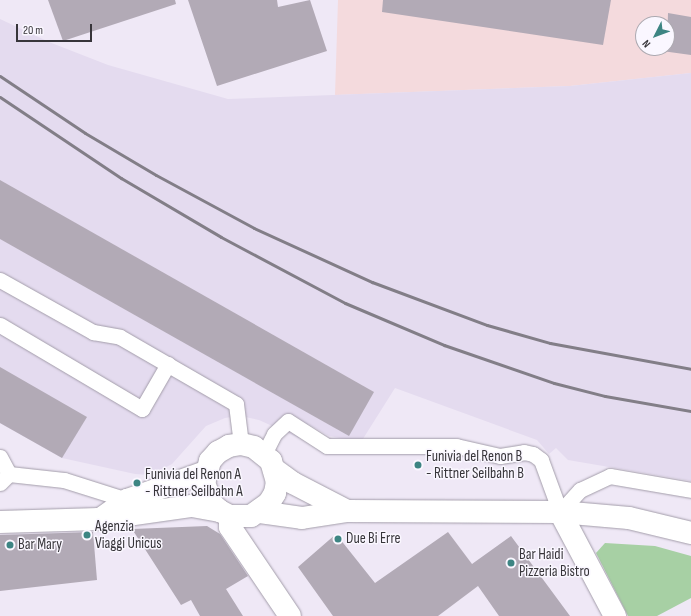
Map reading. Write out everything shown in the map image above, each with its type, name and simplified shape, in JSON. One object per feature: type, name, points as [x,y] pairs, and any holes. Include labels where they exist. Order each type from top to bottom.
[{"type":"street","points":[[290,616],[230,527],[225,514],[206,494],[205,472],[210,461],[218,452],[229,446],[241,444],[254,447],[293,484],[347,511]]},
{"type":"street","points":[[260,512],[275,493],[270,462]]},
{"type":"street","points":[[99,520],[127,500],[205,472]]},
{"type":"street","points":[[0,522],[99,520],[192,506],[241,518],[260,512],[302,518],[347,511],[560,512],[629,518],[691,533]]},
{"type":"street","points":[[560,512],[615,616]]},
{"type":"lane","points":[[0,280],[93,332],[120,337],[236,404],[241,444]]},
{"type":"lane","points":[[0,325],[142,409],[168,364]]},
{"type":"lane","points":[[270,462],[274,434],[288,421],[327,446],[456,446],[500,456],[524,452],[533,454],[541,460],[560,512],[580,490],[610,476],[691,490]]},
{"type":"lane","points":[[0,457],[4,478],[64,480],[127,500]]},
{"type":"shaded area","points":[[338,0],[691,0],[691,73],[570,86],[335,95]]},
{"type":"shaded area","points":[[0,19],[49,42],[108,65],[228,99],[570,86],[691,73],[691,481],[568,460],[556,448],[549,454],[537,440],[395,388],[361,442],[329,436],[308,424],[299,438],[259,420],[240,416],[225,418],[206,426],[172,464],[151,475],[135,474],[62,458],[0,423]]},
{"type":"green space","points":[[605,543],[655,546],[691,556],[691,598],[657,616],[628,616],[596,553]]},
{"type":"building","points":[[48,0],[175,0],[176,4],[63,41]]},
{"type":"building","points":[[188,0],[277,0],[278,7],[310,0],[327,51],[217,86]]},
{"type":"building","points":[[383,0],[611,0],[603,45],[382,12]]},
{"type":"building","points":[[668,13],[691,17],[691,55],[675,53],[675,16],[668,16]]},
{"type":"building","points":[[0,180],[374,392],[349,436],[0,239]]},
{"type":"building","points":[[0,367],[87,417],[62,458],[0,423]]},
{"type":"building","points":[[207,526],[220,534],[248,576],[226,589],[243,616],[200,616],[191,600],[181,605],[132,529]]},
{"type":"building","points":[[93,532],[97,580],[0,591],[0,535]]},
{"type":"building","points":[[448,532],[472,564],[511,536],[570,616],[499,616],[478,586],[438,616],[333,616],[298,567],[336,534],[375,583]]},
{"type":"railway","points":[[0,76],[85,133],[156,175],[254,228],[372,282],[487,325],[550,343],[691,369]]},
{"type":"railway","points":[[0,97],[121,178],[221,237],[345,303],[444,345],[554,383],[605,396],[691,411]]},
{"type":"place","name":"Funivia del Renon B - Rittner Seilbahn B","points":[[418,465]]},
{"type":"place","name":"Funivia del Renon A - Rittner Seilbahn A","points":[[137,483]]},
{"type":"place","name":"Agenzia Viaggi Unicus","points":[[87,535]]},
{"type":"place","name":"Due Bi Erre","points":[[338,539]]},
{"type":"place","name":"Bar Mary","points":[[10,545]]},
{"type":"place","name":"Bar Haidi Pizzeria Bistro","points":[[511,563]]}]
